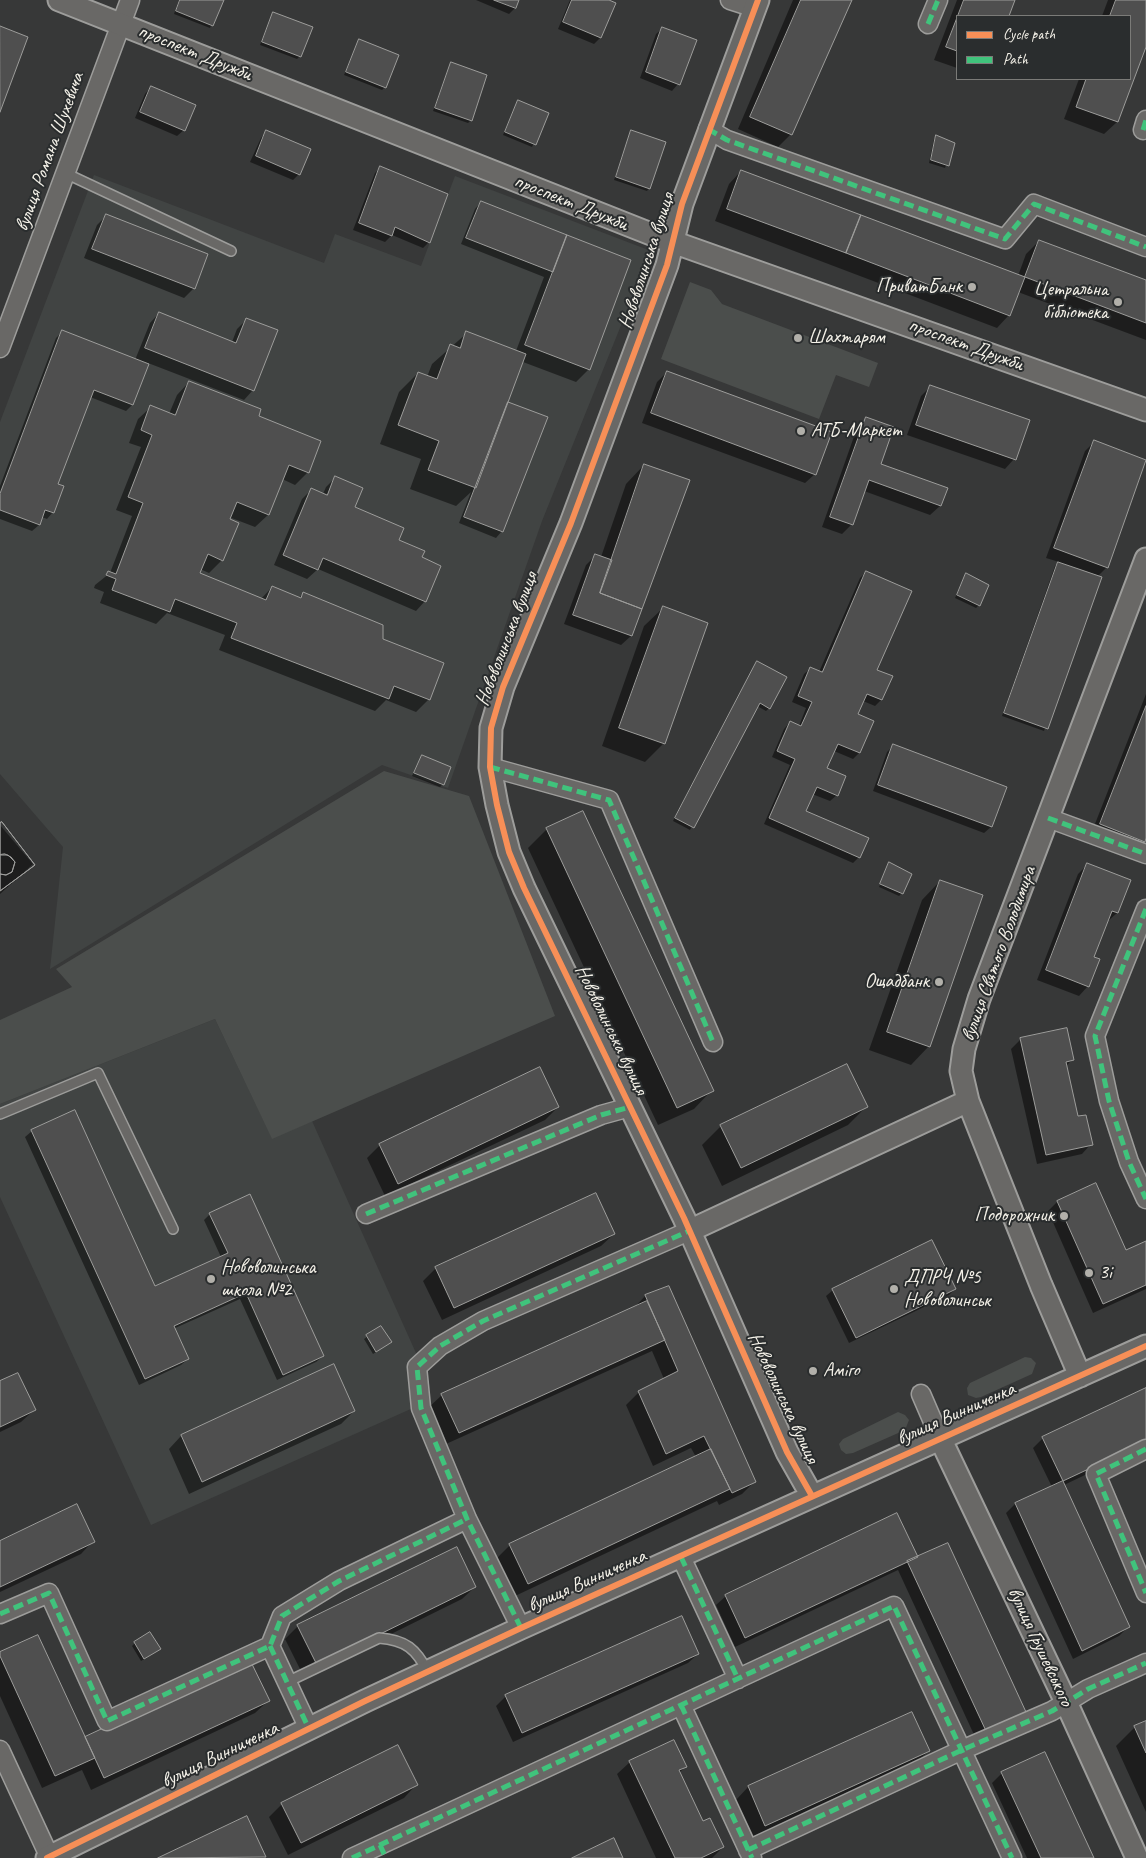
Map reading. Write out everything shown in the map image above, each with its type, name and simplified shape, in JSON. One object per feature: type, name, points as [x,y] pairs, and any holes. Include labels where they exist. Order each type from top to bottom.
[{"type":"street","name":"проспект Дружби","points":[[59,0],[673,242],[1146,410]]},
{"type":"street","name":"вулиця Романа Шухевича","points":[[0,348],[130,0]]},
{"type":"street","points":[[730,0],[756,4]]},
{"type":"street","points":[[928,24],[938,0]]},
{"type":"street","name":"Нововолинська вулиця","points":[[756,4],[708,129],[682,204],[667,265],[571,523],[503,687],[491,728],[490,767],[497,805],[512,861],[689,1231],[787,1452],[812,1496]]},
{"type":"street","points":[[708,129],[727,140],[1005,239],[1034,204],[1146,247]]},
{"type":"street","name":"вулиця Святого Володимира","points":[[1080,1376],[1041,1285],[968,1101],[961,1071],[964,1049],[979,999],[1146,559]]},
{"type":"street","points":[[490,767],[609,800],[713,1042]]},
{"type":"street","points":[[1048,818],[1146,854]]},
{"type":"street","points":[[1146,909],[1095,1036],[1109,1101],[1129,1162],[1146,1199]]},
{"type":"street","points":[[521,1628],[467,1519],[421,1408],[417,1367],[440,1346],[483,1321],[689,1231],[968,1101]]},
{"type":"street","points":[[366,1214],[601,1115],[630,1107]]},
{"type":"street","name":"вулиця Винниченка","points":[[48,1858],[309,1729],[521,1628],[1146,1346]]},
{"type":"street","points":[[922,1394],[940,1438]]},
{"type":"street","name":"вулиця Грушевського","points":[[940,1438],[1066,1702],[1137,1858]]},
{"type":"street","points":[[1146,1449],[1096,1474],[1146,1593]]},
{"type":"street","points":[[0,1614],[48,1593],[107,1721],[270,1646],[282,1616],[339,1581],[467,1519]]},
{"type":"street","points":[[681,1557],[738,1679]]},
{"type":"street","points":[[352,1858],[383,1852],[680,1705],[894,1606],[1012,1858]]},
{"type":"street","points":[[270,1646],[309,1729]]},
{"type":"street","points":[[680,1705],[750,1854],[962,1750],[1052,1711],[1066,1702],[1146,1663]]},
{"type":"street","points":[[0,1750],[48,1858]]},
{"type":"lane","points":[[65,173],[231,251]]},
{"type":"lane","points":[[0,1114],[98,1073],[173,1229]]},
{"type":"lane","points":[[287,1682],[379,1638],[394,1640],[418,1654],[428,1672]]},
{"type":"shaded area","points":[[94,175],[324,263],[335,234],[421,266],[455,176],[651,251],[542,521],[448,788],[382,765],[50,969],[63,847],[0,774],[0,422]]},
{"type":"shaded area","points":[[690,282],[711,290],[722,304],[878,363],[869,387],[836,375],[819,419],[661,359]]},
{"type":"shaded area","points":[[384,771],[469,796],[555,1016],[272,1139],[215,1019],[0,1104],[0,1020],[72,987],[56,969]]},
{"type":"shaded area","name":"Нововолинська школа №2","points":[[215,1019],[272,1138],[312,1121],[420,1362],[413,1408],[151,1525],[0,1197],[0,1104]]},
{"type":"shaded area","points":[[1025,1357],[1031,1358],[1036,1363],[1032,1374],[981,1397],[976,1398],[968,1395],[967,1388],[970,1383]]},
{"type":"shaded area","points":[[898,1412],[905,1415],[909,1420],[905,1430],[853,1453],[846,1454],[841,1450],[839,1444],[843,1439]]},
{"type":"building","points":[[180,0],[224,0],[213,26],[176,11]]},
{"type":"building","points":[[494,0],[519,0],[516,8]]},
{"type":"building","points":[[572,0],[609,0],[616,3],[601,38],[563,22]]},
{"type":"building","points":[[801,0],[852,0],[792,135],[750,117]]},
{"type":"building","points":[[964,0],[1015,0],[1009,15],[958,15]]},
{"type":"building","points":[[1116,0],[1146,0],[1146,47],[1118,122],[1076,107],[1086,80],[1131,80],[1131,15],[1110,15]]},
{"type":"building","points":[[273,12],[313,27],[301,57],[262,42]]},
{"type":"building","points":[[956,21],[956,51],[946,47]]},
{"type":"building","points":[[0,26],[28,37],[0,112]]},
{"type":"building","points":[[662,27],[697,40],[680,85],[646,72]]},
{"type":"building","points":[[359,39],[399,55],[386,88],[346,72]]},
{"type":"building","points":[[451,62],[487,75],[472,121],[435,108]]},
{"type":"building","points":[[151,86],[196,105],[185,131],[140,112]]},
{"type":"building","points":[[518,100],[549,113],[536,145],[505,132]]},
{"type":"building","points":[[266,130],[311,149],[300,175],[256,156]]},
{"type":"building","points":[[631,130],[666,142],[650,189],[616,177]]},
{"type":"building","points":[[936,135],[955,143],[949,166],[931,160]]},
{"type":"building","points":[[380,166],[448,194],[430,243],[395,227],[392,236],[359,223]]},
{"type":"building","points":[[741,170],[861,215],[846,253],[727,209]]},
{"type":"building","points":[[481,201],[567,235],[553,272],[466,238]]},
{"type":"building","points":[[106,214],[208,254],[195,289],[92,249]]},
{"type":"building","points":[[861,215],[1025,277],[1010,316],[846,253]]},
{"type":"building","points":[[567,235],[631,260],[590,370],[525,345]]},
{"type":"building","points":[[1039,240],[1146,280],[1146,323],[1025,277]]},
{"type":"building","points":[[159,312],[236,343],[246,318],[278,330],[254,391],[145,348]]},
{"type":"building","points":[[62,330],[149,364],[133,405],[94,390],[58,484],[64,486],[54,513],[45,510],[40,525],[0,510],[0,494]]},
{"type":"building","points":[[466,331],[526,354],[476,488],[428,470],[439,441],[398,425],[418,372],[437,379],[450,344],[460,348]]},
{"type":"building","points":[[667,371],[832,432],[816,475],[651,413]]},
{"type":"building","points":[[189,381],[261,409],[259,416],[321,441],[309,473],[289,465],[269,515],[237,502],[230,519],[239,523],[223,561],[208,554],[200,573],[266,600],[272,586],[301,598],[303,592],[383,625],[383,639],[444,663],[430,700],[394,686],[389,699],[231,638],[237,623],[175,599],[170,612],[112,590],[116,579],[106,575],[108,571],[116,574],[143,503],[128,497],[152,435],[141,430],[150,405],[175,415]]},
{"type":"building","points":[[930,385],[1030,420],[1016,460],[916,425]]},
{"type":"building","points":[[508,402],[548,417],[503,532],[464,517]]},
{"type":"building","points":[[866,417],[894,427],[881,464],[948,488],[941,506],[869,480],[853,525],[830,517]]},
{"type":"building","points":[[1094,440],[1146,460],[1108,568],[1054,548]]},
{"type":"building","points":[[644,464],[690,480],[642,609],[600,593]]},
{"type":"building","points":[[335,476],[363,488],[355,507],[404,528],[399,540],[425,551],[422,557],[441,566],[426,602],[323,558],[318,570],[283,555],[311,488],[327,495]]},
{"type":"building","points":[[595,554],[612,560],[600,593],[642,609],[632,636],[573,615]]},
{"type":"building","points":[[1058,562],[1102,577],[1048,729],[1004,713]]},
{"type":"building","points":[[866,571],[912,591],[877,670],[893,676],[882,700],[867,694],[858,714],[874,721],[860,753],[838,744],[827,768],[846,776],[838,796],[817,787],[806,811],[869,838],[860,858],[769,818],[795,759],[777,751],[790,721],[801,726],[812,702],[798,696],[810,667],[822,672]]},
{"type":"building","points":[[966,573],[989,585],[980,606],[957,595]]},
{"type":"building","points":[[663,606],[708,623],[665,744],[619,728]]},
{"type":"building","points":[[757,661],[787,677],[770,709],[760,703],[694,828],[675,818]]},
{"type":"building","points":[[1146,706],[1146,838],[1145,842],[1100,824]]},
{"type":"building","points":[[893,744],[1007,787],[992,827],[878,785]]},
{"type":"building","points":[[422,755],[451,767],[444,785],[414,773]]},
{"type":"building","points":[[583,811],[714,1091],[677,1108],[546,828]]},
{"type":"building","points":[[2,822],[35,865],[0,891],[0,874],[6,875],[12,872],[15,862],[8,855],[0,855],[0,823]]},
{"type":"building","points":[[2,822],[35,865],[0,891],[0,823]]},
{"type":"building","points":[[5,854],[15,862],[12,872],[6,875],[0,874],[0,855]]},
{"type":"building","points":[[889,862],[912,874],[903,894],[880,884]]},
{"type":"building","points":[[1087,863],[1131,880],[1118,913],[1112,911],[1094,957],[1100,959],[1089,987],[1046,970]]},
{"type":"building","points":[[940,880],[983,895],[930,1047],[887,1032]]},
{"type":"building","points":[[1067,1028],[1074,1060],[1066,1062],[1078,1116],[1086,1115],[1093,1145],[1046,1155],[1020,1038]]},
{"type":"building","points":[[847,1064],[868,1107],[741,1168],[720,1125]]},
{"type":"building","points":[[540,1067],[559,1107],[398,1184],[379,1144]]},
{"type":"building","points":[[75,1110],[155,1286],[228,1253],[209,1213],[250,1194],[324,1356],[283,1375],[246,1293],[174,1326],[189,1359],[145,1379],[31,1130]]},
{"type":"building","points":[[1096,1183],[1126,1250],[1146,1241],[1146,1285],[1103,1304],[1057,1201]]},
{"type":"building","points":[[596,1193],[615,1234],[454,1308],[435,1267]]},
{"type":"building","name":"ДПРЧ №5 Нововолинськ","points":[[932,1240],[956,1289],[856,1338],[832,1289]]},
{"type":"building","points":[[669,1286],[756,1482],[732,1493],[704,1436],[666,1454],[638,1391],[678,1371],[645,1295]]},
{"type":"building","points":[[647,1301],[665,1340],[459,1433],[441,1394]]},
{"type":"building","points":[[381,1326],[392,1342],[376,1352],[366,1335]]},
{"type":"building","points":[[334,1364],[355,1411],[202,1482],[181,1435]]},
{"type":"building","points":[[18,1373],[36,1410],[0,1427],[0,1381]]},
{"type":"building","points":[[1146,1388],[1146,1442],[1063,1481],[1042,1437]]},
{"type":"building","points":[[711,1449],[730,1489],[528,1584],[509,1544]]},
{"type":"building","points":[[1063,1481],[1130,1627],[1082,1651],[1015,1503]]},
{"type":"building","points":[[77,1504],[95,1542],[0,1587],[0,1541]]},
{"type":"building","points":[[897,1513],[918,1557],[745,1638],[725,1595]]},
{"type":"building","points":[[948,1543],[1026,1712],[986,1731],[907,1561]]},
{"type":"building","points":[[457,1547],[476,1587],[317,1665],[297,1625]]},
{"type":"building","points":[[682,1616],[699,1654],[522,1733],[505,1695]]},
{"type":"building","points":[[150,1632],[161,1649],[144,1659],[134,1642]]},
{"type":"building","points":[[38,1635],[95,1758],[55,1776],[0,1656],[0,1652]]},
{"type":"building","points":[[250,1660],[270,1701],[104,1778],[85,1737]]},
{"type":"building","points":[[912,1712],[930,1751],[765,1826],[748,1786]]},
{"type":"building","points":[[1146,1721],[1146,1753],[1134,1726]]},
{"type":"building","points":[[674,1740],[687,1767],[679,1770],[703,1821],[710,1818],[724,1847],[701,1858],[675,1858],[629,1761]]},
{"type":"building","points":[[398,1745],[418,1785],[301,1843],[281,1803]]},
{"type":"building","points":[[1045,1752],[1094,1858],[1041,1858],[1001,1772]]},
{"type":"building","points":[[247,1816],[266,1857],[158,1858]]},
{"type":"building","points":[[614,1838],[623,1858],[572,1858]]},
{"type":"marked path","points":[[928,24],[938,0]]},
{"type":"marked path","points":[[1143,130],[1146,120]]},
{"type":"marked path","points":[[708,129],[727,140],[1005,239],[1034,204],[1146,247]]},
{"type":"marked path","points":[[490,767],[609,800],[713,1042]]},
{"type":"marked path","points":[[1048,818],[1146,854]]},
{"type":"marked path","points":[[1146,909],[1095,1036],[1109,1101],[1129,1162],[1146,1199]]},
{"type":"marked path","points":[[366,1214],[601,1115],[630,1107]]},
{"type":"marked path","points":[[521,1628],[467,1519],[421,1408],[417,1367],[440,1346],[483,1321],[689,1231]]},
{"type":"marked path","points":[[1146,1449],[1096,1474],[1146,1593]]},
{"type":"marked path","points":[[0,1614],[49,1593],[107,1721],[270,1646],[282,1616],[339,1581],[467,1519]]},
{"type":"marked path","points":[[681,1557],[738,1679]]},
{"type":"marked path","points":[[352,1858],[894,1606],[1012,1858]]},
{"type":"marked path","points":[[270,1646],[309,1729]]},
{"type":"marked path","points":[[748,1850],[962,1750],[1052,1711],[1088,1689],[1146,1663]]},
{"type":"marked path","points":[[681,1705],[752,1858]]},
{"type":"marked path","points":[[380,1845],[386,1858]]},
{"type":"cycle path","points":[[758,0],[682,204],[667,265],[571,523],[503,687],[491,728],[490,767],[509,852],[524,888],[684,1218],[787,1452],[812,1496]]},
{"type":"cycle path","points":[[47,1858],[365,1701],[521,1628],[1146,1346]]},
{"type":"place","name":"ПриватБанк","points":[[972,287]]},
{"type":"place","name":"Цетральна бібліотека","points":[[1118,302]]},
{"type":"place","name":"Шахтарям","points":[[798,338]]},
{"type":"place","name":"АТБ-Маркет","points":[[801,431]]},
{"type":"place","name":"Ощадбанк","points":[[939,982]]},
{"type":"place","name":"Подорожник","points":[[1064,1216]]},
{"type":"place","name":"3і","points":[[1089,1273]]},
{"type":"place","name":"Нововолинська школа №2","points":[[211,1279]]},
{"type":"place","name":"ДПРЧ №5 Нововолинськ","points":[[894,1289]]},
{"type":"place","name":"Аміго","points":[[813,1371]]}]
